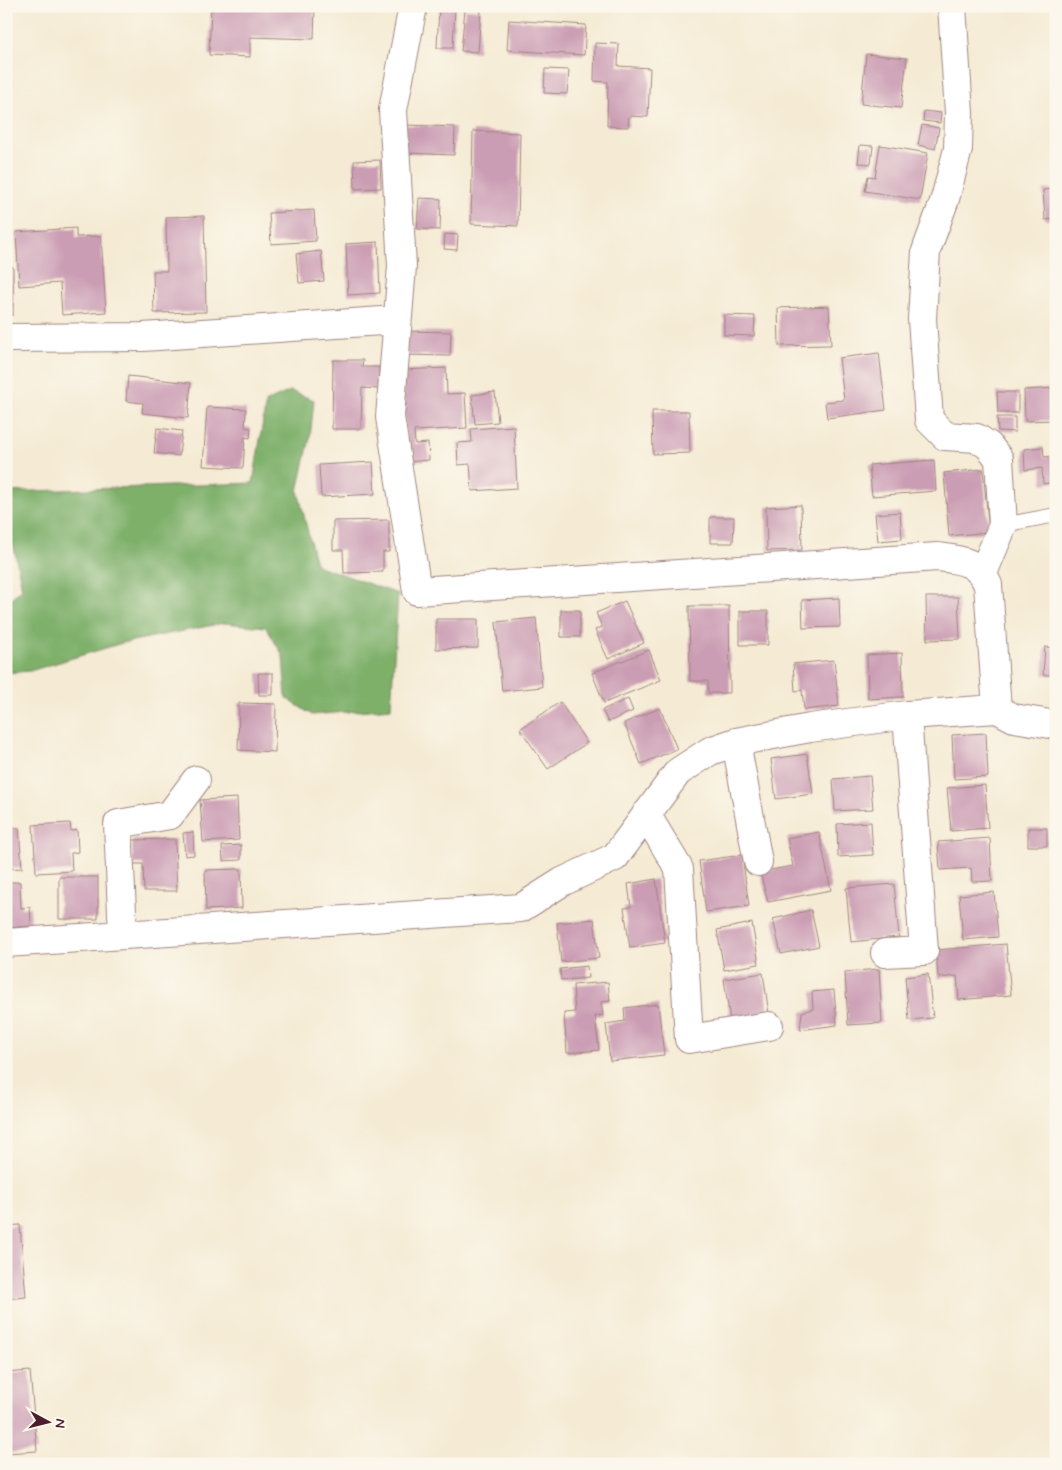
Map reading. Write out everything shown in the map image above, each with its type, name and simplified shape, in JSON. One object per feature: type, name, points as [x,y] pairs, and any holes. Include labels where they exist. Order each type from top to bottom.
[{"type":"street","points":[[413,6],[393,110],[402,266],[390,418],[417,591],[938,557],[962,560],[983,574],[988,585],[996,709]]},
{"type":"street","points":[[952,6],[959,113],[958,149],[944,199],[926,251],[922,319],[929,420],[945,436],[977,438],[989,446],[999,458],[1003,525],[983,574]]},
{"type":"street","points":[[6,338],[143,337],[397,320]]},
{"type":"street","points":[[6,943],[521,908],[562,882],[615,857],[678,772],[710,751],[736,742],[810,728],[907,715],[996,709],[1014,718],[1056,725]]},
{"type":"street","points":[[885,953],[924,951],[907,715]]},
{"type":"street","points":[[736,742],[758,862]]},
{"type":"street","points":[[123,935],[118,824],[170,815],[196,780]]},
{"type":"street","points":[[646,814],[679,869],[689,1039],[769,1026]]},
{"type":"lane","points":[[1003,525],[1056,515]]},
{"type":"green space","points":[[290,391],[314,400],[310,438],[298,491],[316,565],[398,594],[391,708],[312,715],[286,698],[283,656],[266,627],[224,623],[122,643],[30,671],[6,673],[6,602],[22,589],[13,543],[6,543],[6,492],[253,483],[266,402]]},
{"type":"building","points":[[211,6],[315,6],[314,39],[250,37],[250,57],[209,55]]},
{"type":"building","points":[[439,7],[455,8],[453,48],[437,48]]},
{"type":"building","points":[[465,9],[481,10],[478,52],[461,51]]},
{"type":"building","points":[[509,20],[586,25],[584,55],[507,50]]},
{"type":"building","points":[[595,43],[619,44],[618,66],[650,68],[648,117],[629,116],[628,127],[607,126],[608,82],[594,81]]},
{"type":"building","points":[[866,54],[907,58],[901,108],[861,104]]},
{"type":"building","points":[[545,69],[569,70],[567,94],[544,93]]},
{"type":"building","points":[[924,111],[941,113],[940,123],[923,121]]},
{"type":"building","points":[[406,125],[455,127],[454,155],[404,153]]},
{"type":"building","points":[[922,125],[939,128],[935,149],[918,145]]},
{"type":"building","points":[[473,131],[520,133],[518,226],[471,224]]},
{"type":"building","points":[[860,145],[873,146],[871,164],[858,163]]},
{"type":"building","points":[[880,145],[928,153],[920,200],[865,191],[868,176],[875,177]]},
{"type":"building","points":[[380,160],[381,188],[355,189],[354,161]]},
{"type":"building","points":[[1056,189],[1056,219],[1045,220],[1043,190]]},
{"type":"building","points":[[419,198],[441,199],[440,230],[417,229]]},
{"type":"building","points":[[314,210],[316,241],[271,244],[269,213]]},
{"type":"building","points":[[204,216],[206,312],[154,313],[153,271],[167,271],[166,217]]},
{"type":"building","points":[[76,228],[76,237],[101,236],[106,312],[62,315],[60,283],[19,286],[16,232]]},
{"type":"building","points":[[445,234],[458,235],[457,250],[444,249]]},
{"type":"building","points":[[378,242],[380,293],[348,295],[346,244]]},
{"type":"building","points":[[321,251],[324,281],[299,283],[296,254]]},
{"type":"building","points":[[6,267],[13,267],[13,315],[6,315]]},
{"type":"building","points":[[829,306],[831,345],[779,346],[778,308]]},
{"type":"building","points":[[724,315],[755,316],[754,336],[724,335]]},
{"type":"building","points":[[406,331],[451,332],[450,356],[405,355]]},
{"type":"building","points":[[879,353],[886,410],[827,418],[825,402],[844,400],[839,358]]},
{"type":"building","points":[[333,360],[363,360],[362,367],[379,367],[379,389],[362,388],[361,429],[332,429]]},
{"type":"building","points":[[446,368],[447,394],[465,393],[467,428],[414,431],[415,444],[428,443],[429,460],[407,462],[402,370]]},
{"type":"building","points":[[128,376],[191,383],[188,418],[142,413],[143,403],[126,401]]},
{"type":"building","points":[[1056,388],[1056,420],[1025,421],[1024,390]]},
{"type":"building","points":[[495,392],[498,422],[475,424],[472,395]]},
{"type":"building","points":[[997,392],[1018,392],[1018,413],[998,413]]},
{"type":"building","points":[[207,407],[246,409],[245,427],[251,428],[250,438],[245,437],[243,468],[203,466]]},
{"type":"building","points":[[652,411],[689,411],[690,453],[653,454]]},
{"type":"building","points":[[997,417],[1015,417],[1015,432],[998,431]]},
{"type":"building","points":[[514,426],[517,488],[472,491],[470,464],[458,465],[457,443],[472,442],[471,429]]},
{"type":"building","points":[[157,428],[182,431],[179,456],[154,453]]},
{"type":"building","points":[[1043,447],[1044,457],[1056,456],[1056,482],[1043,484],[1042,468],[1025,470],[1024,449]]},
{"type":"building","points":[[934,460],[936,491],[872,496],[869,465]]},
{"type":"building","points":[[373,462],[375,494],[321,497],[319,465]]},
{"type":"building","points":[[983,469],[989,532],[949,536],[944,473]]},
{"type":"building","points":[[801,505],[802,550],[767,551],[766,507]]},
{"type":"building","points":[[900,512],[902,539],[878,541],[875,514]]},
{"type":"building","points":[[710,517],[734,517],[733,543],[710,543]]},
{"type":"building","points":[[389,520],[389,552],[383,552],[383,572],[344,573],[343,550],[333,550],[333,521]]},
{"type":"building","points":[[926,597],[958,597],[960,639],[927,640]]},
{"type":"building","points":[[839,598],[840,627],[803,628],[802,600]]},
{"type":"building","points":[[625,601],[644,643],[608,659],[595,630],[602,627],[596,613]]},
{"type":"building","points":[[689,606],[729,606],[730,693],[708,693],[708,681],[690,681]]},
{"type":"building","points":[[561,610],[580,610],[580,637],[561,637]]},
{"type":"building","points":[[740,611],[768,611],[768,645],[740,645]]},
{"type":"building","points":[[536,618],[542,687],[502,691],[496,622]]},
{"type":"building","points":[[436,619],[478,619],[478,648],[436,649]]},
{"type":"building","points":[[1045,647],[1056,648],[1056,675],[1043,675]]},
{"type":"building","points":[[649,650],[661,680],[604,703],[592,673]]},
{"type":"building","points":[[902,653],[903,697],[868,699],[867,655]]},
{"type":"building","points":[[834,660],[839,706],[804,710],[802,690],[795,691],[793,664]]},
{"type":"building","points":[[258,673],[273,673],[273,695],[259,695]]},
{"type":"building","points":[[628,699],[633,711],[608,722],[602,710]]},
{"type":"building","points":[[560,702],[587,743],[548,769],[520,729]]},
{"type":"building","points":[[239,703],[276,704],[275,752],[238,750]]},
{"type":"building","points":[[660,708],[677,749],[641,764],[624,723]]},
{"type":"building","points":[[986,733],[988,777],[954,779],[952,735]]},
{"type":"building","points":[[807,754],[813,794],[776,799],[771,759]]},
{"type":"building","points":[[870,776],[873,809],[835,811],[833,779]]},
{"type":"building","points":[[985,785],[988,828],[951,831],[947,788]]},
{"type":"building","points":[[237,798],[239,840],[203,842],[200,800]]},
{"type":"building","points":[[871,822],[873,855],[838,857],[837,824]]},
{"type":"building","points":[[70,823],[71,831],[77,830],[78,852],[71,853],[72,871],[36,873],[33,825]]},
{"type":"building","points":[[6,828],[19,828],[22,868],[6,869]]},
{"type":"building","points":[[1028,828],[1047,828],[1047,846],[1028,846]]},
{"type":"building","points":[[193,832],[194,855],[185,856],[183,833]]},
{"type":"building","points":[[819,832],[831,890],[768,902],[760,872],[793,866],[787,838]]},
{"type":"building","points":[[990,838],[992,881],[972,882],[971,868],[940,870],[938,842]]},
{"type":"building","points":[[175,839],[177,891],[144,891],[143,864],[133,864],[132,840]]},
{"type":"building","points":[[241,845],[241,860],[223,861],[222,846]]},
{"type":"building","points":[[742,855],[749,906],[706,912],[699,861]]},
{"type":"building","points":[[241,869],[242,908],[206,910],[205,870]]},
{"type":"building","points":[[59,877],[98,877],[98,919],[59,919]]},
{"type":"building","points":[[656,879],[665,943],[630,948],[624,908],[631,907],[628,884]]},
{"type":"building","points":[[6,882],[20,882],[21,908],[30,907],[31,926],[6,928]]},
{"type":"building","points":[[894,884],[899,937],[851,942],[846,888]]},
{"type":"building","points":[[994,892],[998,937],[963,940],[959,895]]},
{"type":"building","points":[[811,910],[819,946],[781,954],[773,919]]},
{"type":"building","points":[[594,919],[599,958],[561,962],[557,923]]},
{"type":"building","points":[[752,923],[759,964],[724,970],[717,930]]},
{"type":"building","points":[[1006,944],[1011,995],[959,1000],[957,976],[938,978],[936,950]]},
{"type":"building","points":[[587,966],[588,978],[561,980],[560,969]]},
{"type":"building","points":[[879,969],[882,1023],[848,1025],[845,972]]},
{"type":"building","points":[[763,973],[769,1014],[730,1020],[724,979]]},
{"type":"building","points":[[928,974],[933,1018],[909,1020],[905,977]]},
{"type":"building","points":[[608,982],[610,1001],[601,1002],[603,1015],[595,1016],[599,1050],[567,1053],[564,1013],[575,1012],[573,985]]},
{"type":"building","points":[[834,990],[837,1025],[800,1030],[802,1012],[813,1009],[812,992]]},
{"type":"building","points":[[658,1004],[664,1055],[610,1061],[606,1024],[625,1021],[624,1008]]},
{"type":"building","points":[[20,1225],[26,1297],[6,1299],[6,1226]]},
{"type":"building","points":[[30,1371],[37,1451],[6,1453],[6,1373]]}]
